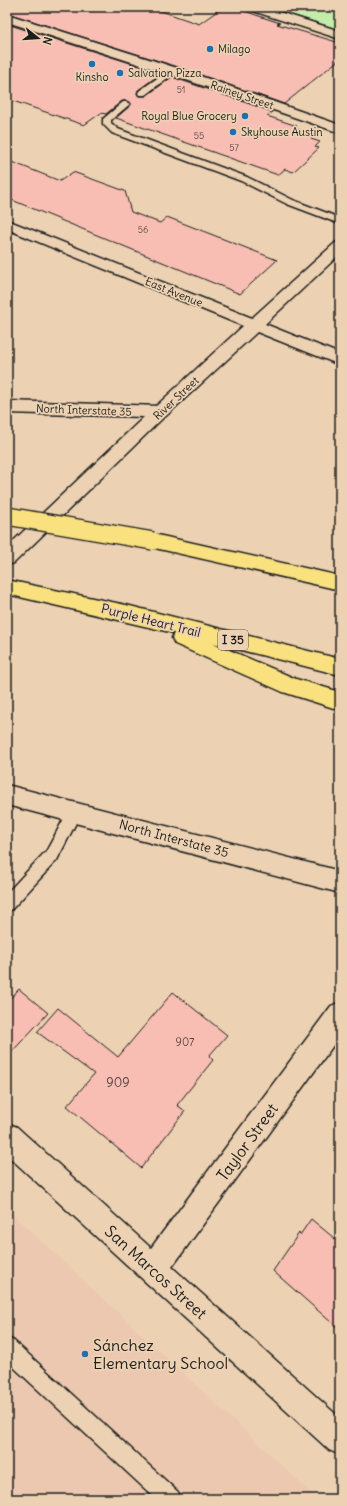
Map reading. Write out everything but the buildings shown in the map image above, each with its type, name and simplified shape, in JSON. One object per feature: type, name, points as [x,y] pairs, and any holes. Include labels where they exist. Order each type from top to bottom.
[{"type":"highway","points":[[7,516],[340,573]]},
{"type":"highway","points":[[154,541],[340,583]]},
{"type":"highway","name":"Purple Heart Trail","points":[[7,587],[126,613],[340,667]]},
{"type":"highway","points":[[126,613],[290,686],[340,701]]},
{"type":"street","points":[[251,7],[340,35]]},
{"type":"street","name":"Rainey Street","points":[[7,18],[173,71],[340,129]]},
{"type":"street","name":"East Avenue","points":[[7,224],[340,360]]},
{"type":"street","name":"River Street","points":[[10,555],[160,412],[340,246]]},
{"type":"street","name":"North Interstate 35","points":[[7,407],[160,412]]},
{"type":"street","name":"North Interstate 35","points":[[7,795],[340,882]]},
{"type":"street","name":"Taylor Street","points":[[153,1269],[340,1015]]},
{"type":"street","name":"San Marcos Street","points":[[7,1137],[340,1438]]},
{"type":"lane","points":[[142,93],[173,71]]},
{"type":"lane","points":[[126,104],[107,119],[107,124],[115,131],[244,179],[290,202],[340,221]]},
{"type":"lane","points":[[7,904],[52,856],[74,812]]},
{"type":"lane","points":[[7,1348],[171,1499]]},
{"type":"shaded area","name":"Sánchez Elementary School","points":[[7,1209],[318,1499],[7,1499]]},
{"type":"green space","points":[[267,7],[340,7],[340,30]]},
{"type":"place","name":"Milago","points":[[210,49]]},
{"type":"place","name":"Kinsho","points":[[92,64]]},
{"type":"place","name":"Salvation Pizza","points":[[120,73]]},
{"type":"place","name":"Royal Blue Grocery","points":[[245,116]]},
{"type":"place","name":"Skyhouse Austin","points":[[233,132]]},
{"type":"place","name":"Sánchez Elementary School","points":[[85,1354]]}]
